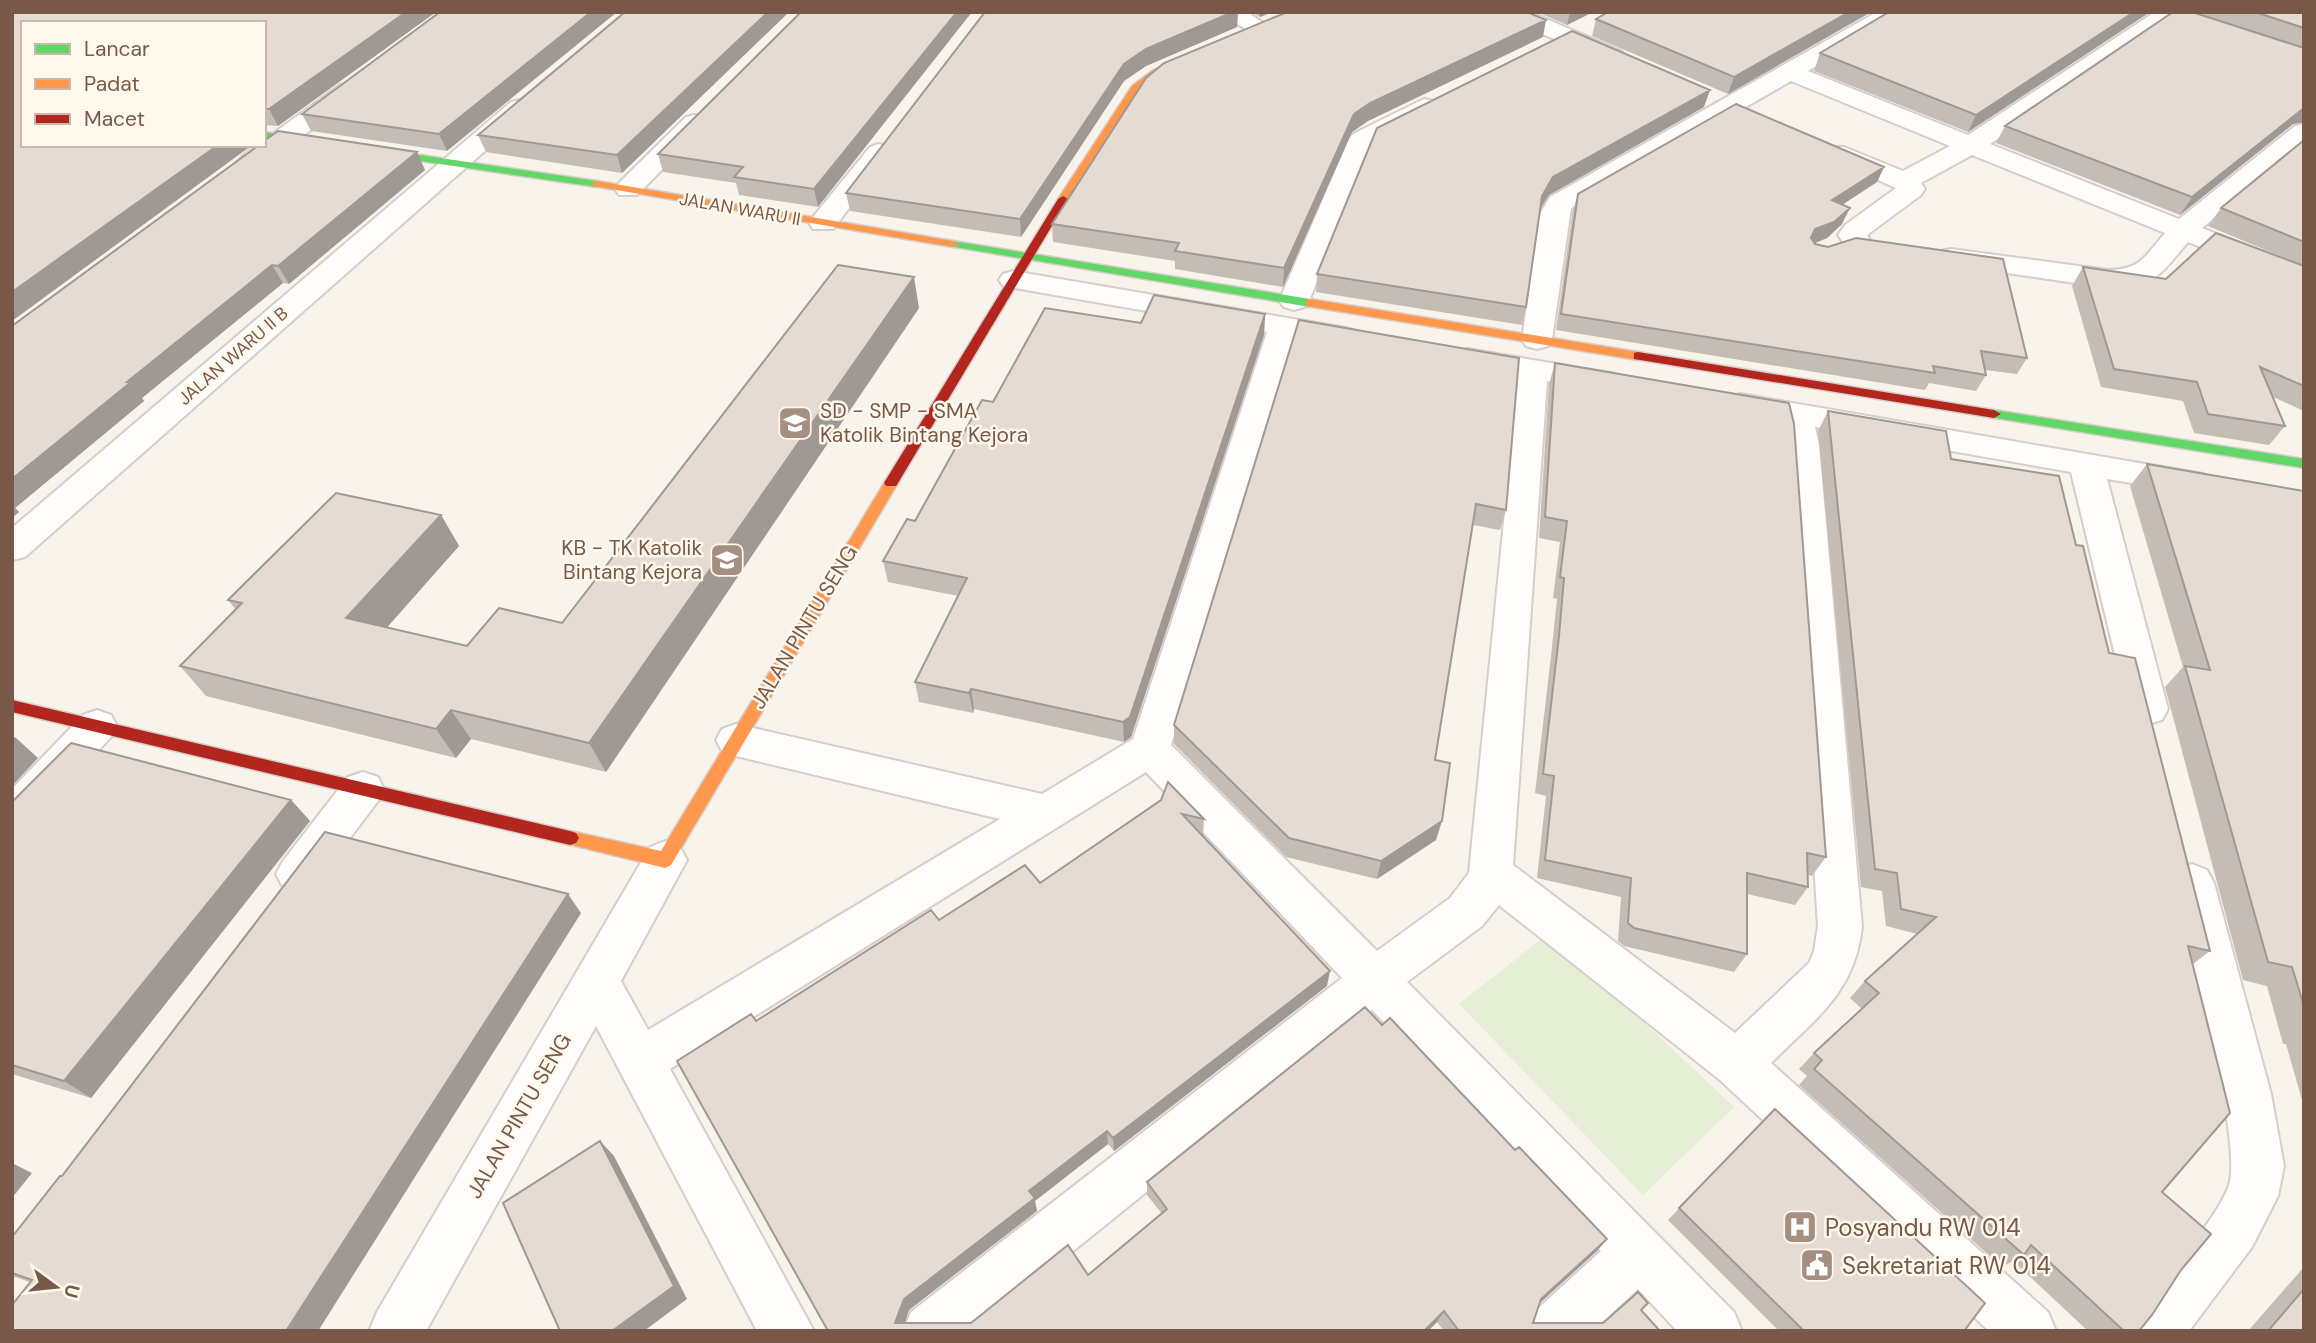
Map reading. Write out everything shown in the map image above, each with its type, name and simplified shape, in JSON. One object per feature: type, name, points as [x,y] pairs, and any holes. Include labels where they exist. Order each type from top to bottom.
[{"type":"street","points":[[1229,12],[1267,25]]},
{"type":"street","points":[[1511,12],[1629,63]]},
{"type":"street","points":[[930,1331],[1373,981],[1466,912],[1482,894],[1490,873],[1534,354],[1554,214],[1560,203],[1894,12]]},
{"type":"street","points":[[1903,181],[1972,144],[2164,13],[2192,23]]},
{"type":"street","points":[[1542,48],[1598,22]]},
{"type":"street","points":[[1237,38],[1267,25]]},
{"type":"street","name":"JALAN PINTU SENG","points":[[396,1331],[665,860],[1019,269],[1135,88],[1155,74],[1202,53]]},
{"type":"street","points":[[1789,72],[2304,279]]},
{"type":"street","points":[[274,137],[365,78]]},
{"type":"street","points":[[453,163],[539,92]]},
{"type":"street","points":[[1704,95],[1754,117]]},
{"type":"street","points":[[640,1061],[1150,749],[1289,314],[1362,139],[1378,128],[1441,97]]},
{"type":"street","points":[[628,190],[717,101]]},
{"type":"street","points":[[823,223],[897,128]]},
{"type":"street","points":[[1931,255],[2124,280],[2147,272],[2183,230],[2304,131]]},
{"type":"street","name":"JALAN WARU II","points":[[274,137],[628,190],[823,223],[1019,269]]},
{"type":"street","points":[[1816,144],[1903,181],[1912,189],[1854,231],[1852,235],[1855,245]]},
{"type":"street","points":[[234,175],[263,147]]},
{"type":"street","name":"JALAN WARU II B","points":[[12,548],[453,163]]},
{"type":"street","points":[[1019,269],[1534,354],[2304,464]]},
{"type":"street","points":[[1534,354],[1637,387]]},
{"type":"street","points":[[1716,400],[2222,487]]},
{"type":"street","points":[[1737,1064],[1825,978],[1837,951],[1840,926],[1804,459],[1796,414]]},
{"type":"street","points":[[2085,464],[2157,745]]},
{"type":"street","points":[[12,706],[665,860]]},
{"type":"street","points":[[12,817],[97,726]]},
{"type":"street","points":[[736,740],[1046,813]]},
{"type":"street","points":[[1150,749],[1716,1331]]},
{"type":"street","points":[[276,904],[363,789]]},
{"type":"street","points":[[2155,1331],[2234,1229],[2252,1196],[2259,1166],[2247,1094],[2181,839]]},
{"type":"street","points":[[1490,873],[1737,1064],[2029,1331]]},
{"type":"street","points":[[596,981],[787,1331]]},
{"type":"street","points":[[1553,1331],[1639,1252]]},
{"type":"green space","points":[[1549,933],[1734,1107],[1643,1195],[1459,1004]]},
{"type":"building","points":[[12,12],[406,12],[269,109],[266,109],[266,21],[21,21],[21,147],[215,147],[12,292]]},
{"type":"building","points":[[440,12],[591,12],[439,134],[302,114]]},
{"type":"building","points":[[625,12],[768,12],[617,155],[478,135]]},
{"type":"building","points":[[801,12],[957,12],[814,189],[734,177],[743,167],[658,154]]},
{"type":"building","points":[[985,12],[1233,12],[1146,49],[1124,64],[1020,219],[846,193]]},
{"type":"building","points":[[1287,12],[1527,12],[1546,20],[1370,103],[1354,114],[1284,268],[1175,251],[1179,243],[1052,224],[1146,78],[1164,63]]},
{"type":"building","points":[[1608,12],[1849,12],[1734,77],[1596,19]]},
{"type":"building","points":[[1889,12],[2134,12],[1976,115],[1820,53]]},
{"type":"building","points":[[2173,12],[2192,12],[2304,48],[2304,108],[2192,197],[2005,126]]},
{"type":"building","points":[[2255,12],[2304,12],[2304,28]]},
{"type":"building","points":[[1572,31],[1710,90],[1553,177],[1542,196],[1526,307],[1317,274],[1377,128]]},
{"type":"building","points":[[1736,104],[1884,167],[1832,200],[1850,208],[1834,222],[1815,229],[1811,238],[1815,244],[1828,247],[1856,238],[2003,259],[2027,358],[1981,351],[1986,375],[1933,366],[1935,373],[1561,314],[1578,194]]},
{"type":"building","points":[[278,131],[417,152],[278,266],[272,265],[127,382],[131,382],[12,479],[12,326],[256,147],[266,147],[266,140]]},
{"type":"building","points":[[2304,140],[2304,242],[2221,208]]},
{"type":"building","points":[[2216,233],[2304,266],[2304,386],[2260,367],[2285,426],[2208,414],[2197,382],[2114,369],[2083,267],[2166,279]]},
{"type":"building","name":"SD - SMP - SMA Katolik Bintang Kejora","points":[[838,265],[914,277],[589,743],[451,710],[436,729],[180,666],[242,603],[228,600],[336,493],[441,515],[346,618],[467,646],[499,608],[562,623]]},
{"type":"building","points":[[1154,295],[1265,314],[1130,717],[1123,722],[971,689],[969,693],[915,682],[967,578],[883,561],[907,519],[915,521],[982,400],[993,402],[1045,308],[1141,323]]},
{"type":"building","points":[[1299,320],[1519,358],[1506,510],[1476,504],[1435,760],[1450,763],[1442,821],[1381,861],[1289,838],[1174,725]]},
{"type":"building","points":[[1555,363],[1789,403],[1794,424],[1826,857],[1807,853],[1808,887],[1747,873],[1747,954],[1634,928],[1628,923],[1631,878],[1545,860],[1554,776],[1543,774],[1559,636],[1564,578],[1560,577],[1567,521],[1545,517]]},
{"type":"building","points":[[1828,411],[1946,431],[1951,459],[2059,476],[2076,545],[2083,546],[2109,653],[2135,658],[2210,951],[2188,946],[2230,1113],[2162,1192],[2211,1234],[2181,1270],[2139,1331],[2124,1331],[2031,1245],[2024,1255],[1814,1069],[1822,1060],[1814,1053],[1879,993],[1865,981],[1936,917],[1901,909],[1897,873],[1875,869]]},
{"type":"building","points":[[2147,464],[2304,491],[2304,1006],[2292,967],[2268,962],[2185,666],[2210,670]]},
{"type":"building","points":[[71,743],[291,800],[64,1081],[12,1065],[12,802]]},
{"type":"building","points":[[1168,782],[1204,819],[1182,814],[1330,971],[1113,1138],[1107,1131],[1029,1191],[1035,1198],[904,1299],[895,1323],[971,1323],[1068,1245],[1088,1275],[1167,1209],[1147,1182],[1365,1007],[1382,1025],[1390,1018],[1515,1150],[1519,1147],[1607,1239],[1541,1299],[1533,1323],[1603,1323],[1638,1292],[1648,1303],[1641,1310],[1660,1331],[1459,1331],[1444,1311],[1424,1331],[828,1331],[677,1061],[751,1014],[756,1021],[931,910],[939,920],[1025,865],[1040,883],[1161,800]]},
{"type":"building","points":[[325,832],[568,894],[286,1331],[12,1331],[12,1305],[32,1280],[12,1273],[12,1237],[62,1176]]},
{"type":"building","name":"Sekretariat RW 014","points":[[1775,1109],[1985,1303],[1964,1331],[1804,1331],[1679,1208]]},
{"type":"building","points":[[600,1141],[674,1286],[612,1331],[560,1331],[503,1203]]},
{"type":"building","points":[[2304,1289],[2304,1331],[2268,1331]]},
{"type":"traffic: fast","points":[[266,135],[597,184]]},
{"type":"traffic: fast","points":[[953,244],[1310,303]]},
{"type":"traffic: fast","points":[[1994,414],[2304,464]]},
{"type":"traffic: slow","points":[[1063,199],[1135,88],[1155,73],[1191,58]]},
{"type":"traffic: slow","points":[[597,184],[953,244]]},
{"type":"traffic: slow","points":[[1310,303],[1638,356]]},
{"type":"traffic: slow","points":[[570,838],[665,860],[891,483]]},
{"type":"traffic: jam","points":[[891,483],[1063,199]]},
{"type":"traffic: jam","points":[[1638,356],[1994,414]]},
{"type":"traffic: jam","points":[[12,706],[570,838]]},
{"type":"place","name":"SD - SMP - SMA Katolik Bintang Kejora","points":[[795,423]]},
{"type":"place","name":"KB - TK Katolik Bintang Kejora","points":[[727,560]]},
{"type":"place","name":"Posyandu RW 014","points":[[1800,1227]]},
{"type":"place","name":"Sekretariat RW 014","points":[[1817,1265]]}]
